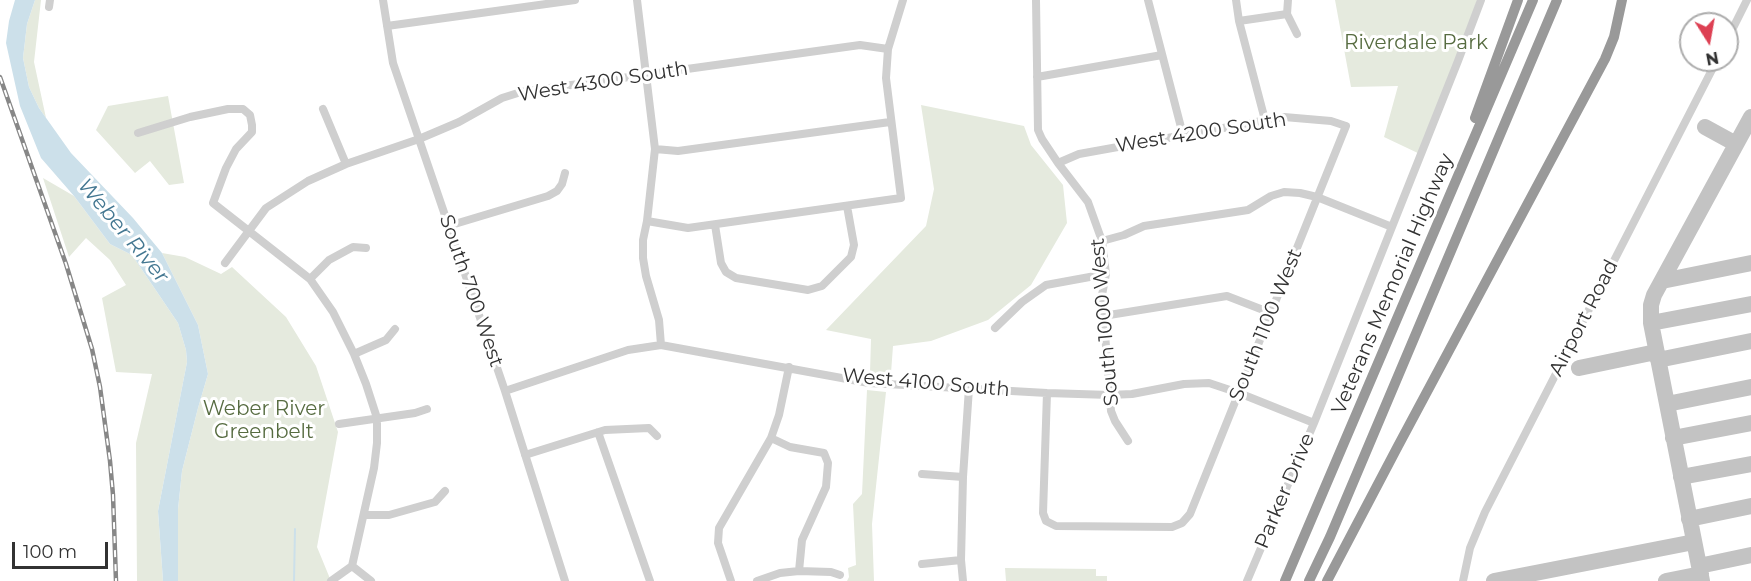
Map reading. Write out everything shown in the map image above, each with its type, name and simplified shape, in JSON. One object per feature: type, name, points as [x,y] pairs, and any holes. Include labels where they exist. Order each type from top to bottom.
[{"type":"highway","points":[[1435,231],[1518,0]]},
{"type":"highway","name":"Veterans Memorial Highway","points":[[1285,581],[1533,0]]},
{"type":"highway","name":"Veterans Memorial Highway","points":[[1309,581],[1330,537],[1557,0]]},
{"type":"highway","points":[[1328,581],[1605,59],[1614,38],[1623,0]]},
{"type":"street","name":"South 700 West","points":[[383,0],[393,63],[505,391],[565,581]]},
{"type":"street","points":[[387,26],[575,0]]},
{"type":"street","points":[[637,0],[655,149],[643,240],[643,258],[659,320],[661,345]]},
{"type":"street","points":[[647,221],[688,228],[901,198],[886,78],[888,49],[903,0]]},
{"type":"street","name":"South 1000 West","points":[[1036,0],[1038,130],[1058,163],[1088,202],[1102,241],[1106,274],[1102,296],[1103,316],[1111,411],[1128,441]]},
{"type":"street","points":[[1148,0],[1183,135]]},
{"type":"street","points":[[1236,0],[1239,21],[1264,120]]},
{"type":"street","points":[[1288,0],[1287,14],[1297,34]]},
{"type":"street","name":"Parker Drive","points":[[1247,581],[1314,423],[1481,0]]},
{"type":"street","points":[[1739,17],[1748,0]]},
{"type":"street","points":[[1239,21],[1287,14]]},
{"type":"street","name":"West 4300 South","points":[[225,263],[266,208],[308,181],[346,164],[419,139],[459,122],[502,98],[521,92],[860,45],[888,49]]},
{"type":"street","points":[[1037,77],[1162,55]]},
{"type":"street","name":"Airport Road","points":[[1463,581],[1470,549],[1485,512],[1711,72]]},
{"type":"street","points":[[138,134],[190,117],[228,109],[243,109],[250,115],[252,132],[236,149],[213,203],[310,279],[333,312],[354,354],[377,418],[377,443],[374,468],[352,566],[331,581]]},
{"type":"street","points":[[324,109],[346,164]]},
{"type":"street","name":"West 4200 South","points":[[1058,163],[1079,154],[1284,117],[1331,121],[1346,126]]},
{"type":"street","points":[[655,149],[678,151],[891,122]]},
{"type":"street","name":"South 1100 West","points":[[1047,393],[1043,513],[1046,521],[1056,526],[1172,527],[1182,523],[1190,514],[1346,126]]},
{"type":"street","points":[[448,226],[557,191],[565,173]]},
{"type":"street","points":[[1102,241],[1144,226],[1248,210],[1271,196],[1284,192],[1300,192],[1317,197],[1392,227]]},
{"type":"street","points":[[715,225],[721,263],[726,272],[736,278],[808,290],[822,286],[851,257],[854,245],[847,206]]},
{"type":"street","points":[[310,279],[329,260],[353,248],[366,248]]},
{"type":"street","points":[[994,328],[1022,302],[1046,285],[1106,274]]},
{"type":"street","points":[[1103,316],[1227,296],[1271,313]]},
{"type":"street","points":[[354,354],[386,340],[395,329]]},
{"type":"street","name":"West 4100 South","points":[[505,391],[628,350],[661,345],[869,382],[1110,395],[1132,394],[1184,384],[1209,383],[1314,423]]},
{"type":"street","points":[[730,581],[718,543],[718,528],[771,438],[779,415],[789,367]]},
{"type":"street","points":[[963,581],[961,560],[963,477],[969,388]]},
{"type":"street","points":[[339,424],[415,413],[427,409]]},
{"type":"street","points":[[525,455],[605,430],[649,428],[657,435]]},
{"type":"street","points":[[598,432],[650,581]]},
{"type":"street","points":[[771,438],[790,447],[824,453],[828,463],[826,487],[802,540],[799,571]]},
{"type":"street","points":[[922,474],[963,477]]},
{"type":"street","points":[[364,515],[389,515],[435,502],[445,491]]},
{"type":"street","points":[[921,564],[961,560]]},
{"type":"street","points":[[352,566],[370,581]]},
{"type":"street","points":[[757,581],[780,573],[799,571],[831,572],[840,575]]},
{"type":"green space","points":[[35,0],[41,0],[34,62],[46,118],[29,87],[23,58],[27,24]]},
{"type":"green space","name":"Riverdale Park","points":[[1335,0],[1477,0],[1422,155],[1384,137],[1398,86],[1351,87]]},
{"type":"green space","points":[[168,96],[184,183],[169,185],[150,161],[135,173],[96,130],[108,106]]},
{"type":"green space","points":[[921,105],[1024,126],[1031,145],[1063,185],[1067,223],[1031,285],[988,320],[931,341],[893,346],[891,373],[870,373],[871,339],[826,330],[926,226],[934,189]]},
{"type":"green space","name":"Weber River Greenbelt","points":[[43,178],[74,196],[110,244],[132,255],[178,323],[187,362],[158,511],[163,581],[137,581],[136,443],[152,374],[116,372],[102,298],[126,285],[110,260],[86,238],[69,257]]},
{"type":"green space","name":"Weber River Greenbelt","points":[[162,253],[185,257],[221,274],[232,267],[286,317],[316,366],[338,432],[317,547],[331,581],[178,581],[178,509],[182,471],[208,374],[198,325]]},
{"type":"green space","points":[[867,390],[886,392],[872,524],[874,581],[847,581],[848,568],[856,565],[853,504],[862,494]]},
{"type":"green space","points":[[1005,568],[1096,569],[1096,576],[1107,576],[1107,581],[1006,581]]},
{"type":"water","name":"Weber River","points":[[15,0],[35,0],[27,24],[23,58],[29,87],[39,108],[71,153],[133,218],[162,253],[198,325],[208,374],[182,471],[178,509],[178,581],[163,581],[158,511],[187,362],[186,350],[178,323],[132,255],[110,244],[74,196],[41,158],[20,106],[6,43]]},
{"type":"waterway","points":[[294,581],[295,529]]},
{"type":"taxiway","points":[[1702,581],[1651,323],[1651,305],[1654,295],[1751,117]]},
{"type":"taxiway","points":[[1705,127],[1736,144]]},
{"type":"taxiway","points":[[1662,281],[1751,263]]},
{"type":"taxiway","points":[[1651,323],[1751,304]]},
{"type":"taxiway","points":[[1658,360],[1751,341]]},
{"type":"taxiway","points":[[1579,368],[1656,352]]},
{"type":"taxiway","points":[[1667,404],[1751,387]]},
{"type":"taxiway","points":[[1673,438],[1751,423]]},
{"type":"taxiway","points":[[1681,477],[1751,464]]},
{"type":"taxiway","points":[[1689,519],[1751,506]]},
{"type":"taxiway","points":[[1494,581],[1694,542]]},
{"type":"taxiway","points":[[1699,566],[1751,555]]},
{"type":"taxiway","points":[[1666,581],[1701,574]]},
{"type":"railway","points":[[0,77],[66,264],[92,349],[100,387],[110,461],[116,581]]}]
